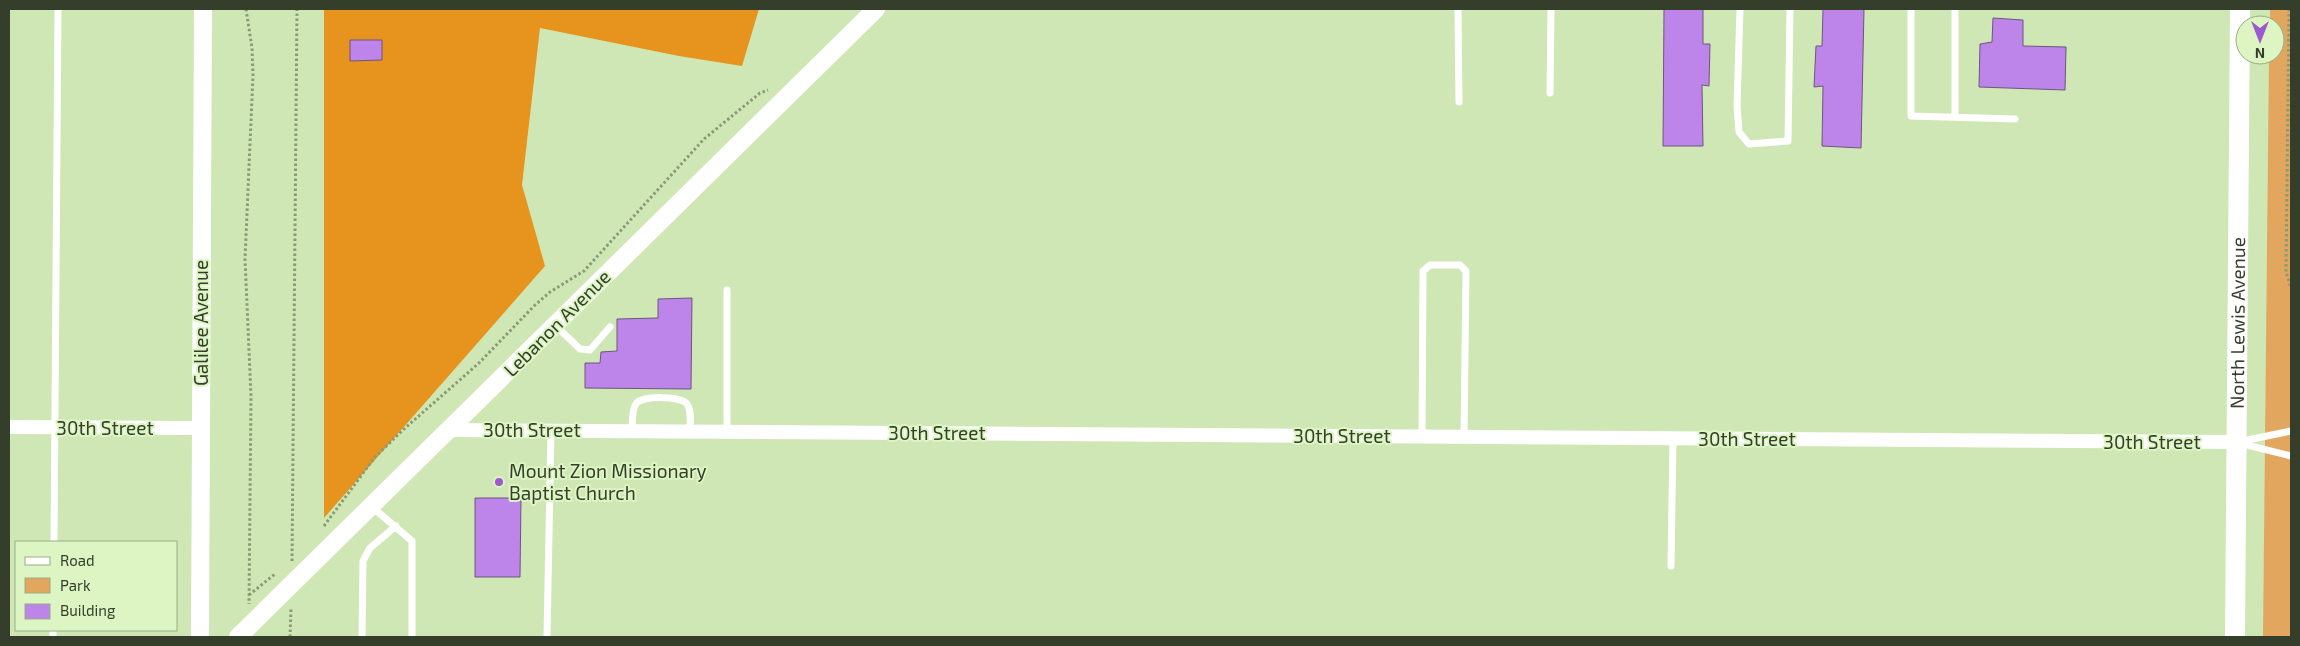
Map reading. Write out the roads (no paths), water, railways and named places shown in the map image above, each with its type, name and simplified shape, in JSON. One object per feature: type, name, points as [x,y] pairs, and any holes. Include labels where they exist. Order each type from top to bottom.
[{"type":"main road","name":"North Lewis Avenue","points":[[2235,637],[2240,9]]},
{"type":"street","name":"Galilee Avenue","points":[[200,637],[203,9]]},
{"type":"street","name":"Lebanon Avenue","points":[[238,637],[876,9]]},
{"type":"street","name":"30th Street","points":[[9,427],[201,428]]},
{"type":"street","name":"30th Street","points":[[448,430],[2236,442]]},
{"type":"lane","points":[[54,541],[58,9]]},
{"type":"lane","points":[[1458,9],[1459,102]]},
{"type":"lane","points":[[1550,93],[1551,9]]},
{"type":"lane","points":[[1740,9],[1737,106],[1739,132],[1749,144],[1788,141],[1790,9]]},
{"type":"lane","points":[[1911,9],[1911,116],[2015,119]]},
{"type":"lane","points":[[1955,9],[1955,117]]},
{"type":"lane","points":[[1422,436],[1423,271],[1430,265],[1460,265],[1466,271],[1464,437]]},
{"type":"lane","points":[[727,290],[727,432]]},
{"type":"lane","points":[[554,325],[580,349],[590,350],[610,327]]},
{"type":"lane","points":[[632,431],[633,410],[636,402],[642,398],[679,399],[686,402],[689,409],[690,432]]},
{"type":"lane","points":[[547,637],[552,430]]},
{"type":"lane","points":[[2236,442],[2291,431]]},
{"type":"lane","points":[[1671,566],[1673,438]]},
{"type":"lane","points":[[2236,442],[2291,456]]},
{"type":"lane","points":[[371,506],[412,541],[412,637]]},
{"type":"lane","points":[[362,637],[363,561],[370,548],[396,526]]},
{"type":"place","name":"Mount Zion Missionary Baptist Church","points":[[499,482]]}]
